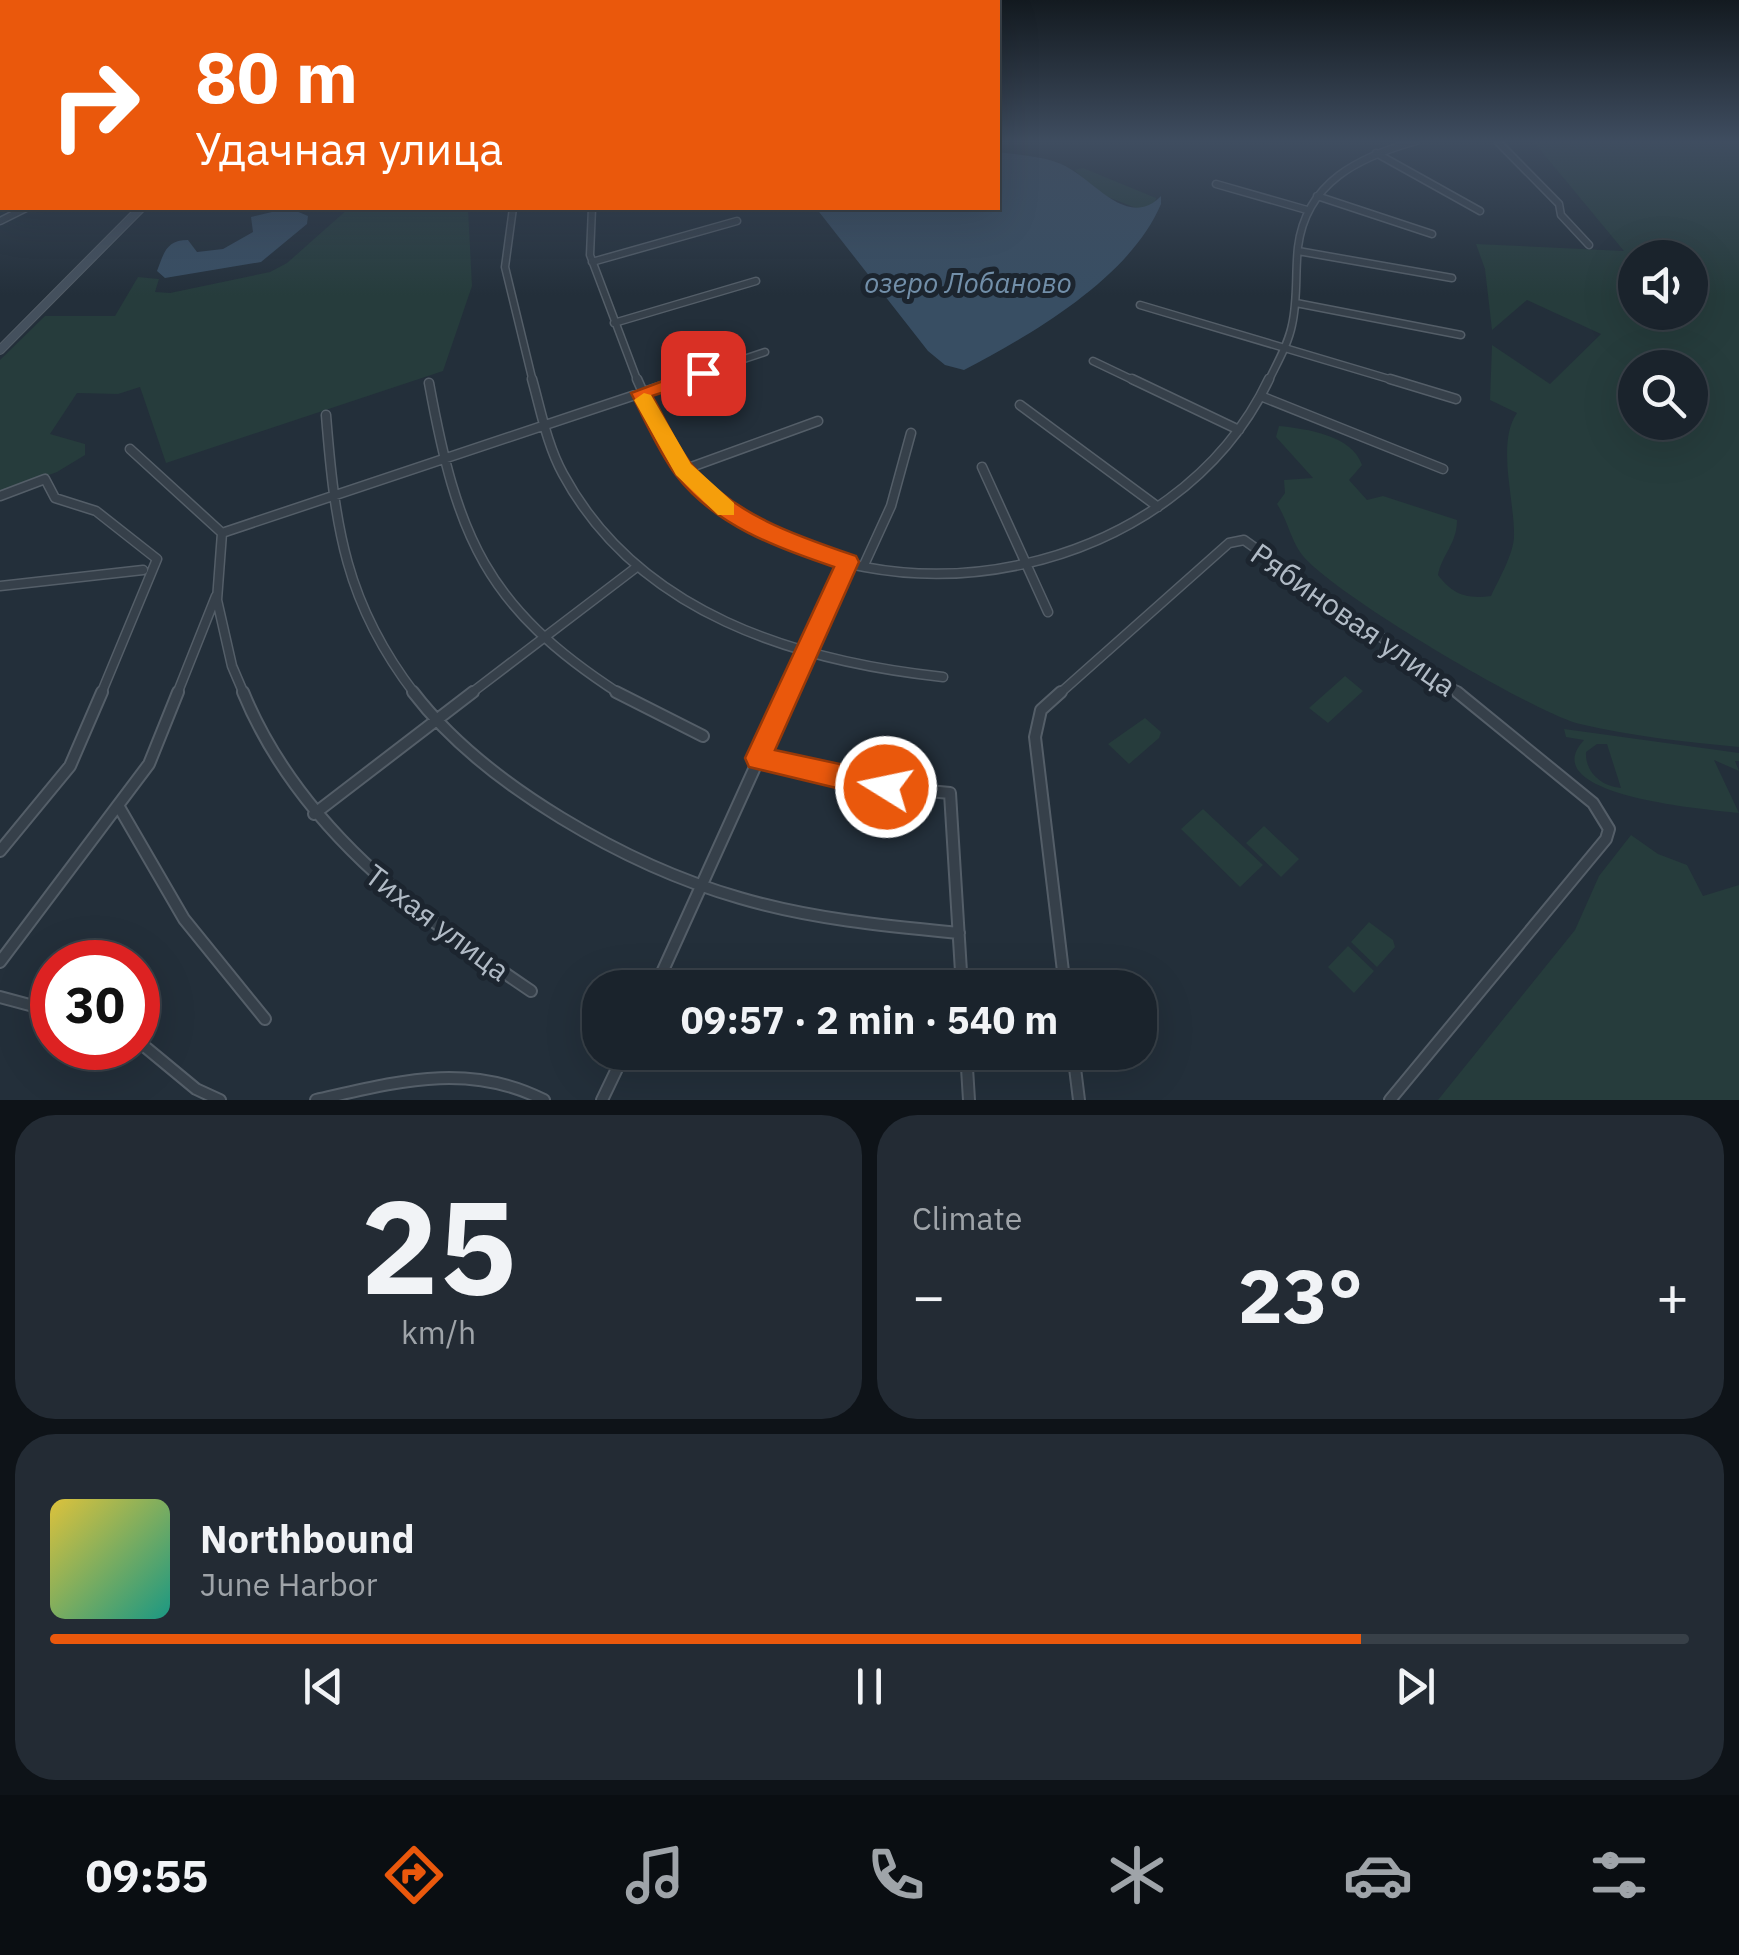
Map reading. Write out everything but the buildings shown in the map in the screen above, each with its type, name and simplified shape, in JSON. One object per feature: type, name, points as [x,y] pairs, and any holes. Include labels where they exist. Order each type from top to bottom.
[{"type":"main road","points":[[0,350],[139,210]]},
{"type":"street","points":[[1245,192],[1307,210]]},
{"type":"street","points":[[592,210],[592,262],[641,393],[684,470],[722,506],[796,545],[864,566],[930,574],[1027,568],[1071,556],[1116,535],[1158,507],[1238,430],[1263,397],[1285,348],[1296,303],[1298,251],[1307,210],[1320,192]]},
{"type":"street","points":[[1447,192],[1480,211]]},
{"type":"street","points":[[1548,192],[1588,245]]},
{"type":"street","points":[[1316,196],[1432,234]]},
{"type":"street","points":[[512,210],[503,245],[505,284],[562,471],[602,532],[638,566],[697,608],[805,654],[892,674],[943,678]]},
{"type":"street","points":[[592,262],[737,221]]},
{"type":"street","points":[[1298,251],[1452,278]]},
{"type":"street","points":[[614,323],[756,281]]},
{"type":"street","points":[[1296,303],[1461,336]]},
{"type":"street","points":[[1140,306],[1456,399]]},
{"type":"street","points":[[130,449],[222,533],[765,352]]},
{"type":"street","points":[[1093,360],[1238,430]]},
{"type":"street","points":[[429,383],[443,460],[457,509],[485,566],[544,638],[612,691],[703,736]]},
{"type":"street","points":[[1263,397],[1443,470]]},
{"type":"street","points":[[1020,404],[1158,507]]},
{"type":"street","points":[[326,414],[341,551],[358,597],[379,640],[437,720],[504,781],[599,840],[748,901],[885,927],[959,933]]},
{"type":"street","points":[[684,470],[818,421]]},
{"type":"street","points":[[864,566],[891,506],[911,432]]},
{"type":"street","points":[[982,467],[1048,612]]},
{"type":"street","points":[[0,496],[46,479],[55,498],[96,511],[157,559],[158,565],[70,766],[0,851]]},
{"type":"street","name":"Тихая улица","points":[[222,533],[224,573],[216,596],[232,668],[278,762],[314,814],[410,908],[531,992]]},
{"type":"street","name":"Рябиновая улица","points":[[1063,970],[1035,738],[1041,710],[1229,543],[1244,540],[1484,712],[1593,803],[1609,829],[1596,853],[1390,1100]]},
{"type":"street","points":[[662,970],[848,562]]},
{"type":"street","points":[[314,814],[638,566]]},
{"type":"street","points":[[0,586],[143,570]]},
{"type":"street","points":[[0,962],[148,764],[216,596]]},
{"type":"street","points":[[758,758],[886,787],[950,792],[961,970]]},
{"type":"street","points":[[119,807],[205,953],[265,1019]]},
{"type":"street","points":[[0,997],[30,1005]]},
{"type":"street","points":[[160,1059],[196,1088],[220,1100]]},
{"type":"street","points":[[602,1100],[616,1070]]},
{"type":"street","points":[[967,1070],[969,1100]]},
{"type":"street","points":[[1075,1070],[1078,1100]]},
{"type":"street","points":[[316,1100],[443,1073],[494,1078],[544,1100]]},
{"type":"green space","points":[[1100,192],[1142,192],[1156,198],[1155,204],[1141,210]]},
{"type":"green space","points":[[1575,192],[1739,192],[1739,747],[1639,735],[1580,724],[1556,715],[1387,620],[1317,570],[1300,552],[1277,504],[1285,493],[1284,480],[1313,478],[1276,437],[1279,426],[1315,432],[1349,447],[1362,465],[1349,480],[1367,500],[1383,496],[1457,520],[1455,536],[1438,575],[1461,594],[1491,596],[1514,537],[1507,456],[1511,425],[1517,413],[1490,400],[1492,345],[1550,384],[1601,334],[1527,300],[1492,330],[1485,269],[1476,244],[1618,251],[1618,330],[1708,330],[1708,240],[1618,240],[1618,244]]},
{"type":"green space","points":[[347,210],[468,210],[472,286],[443,371],[166,463],[140,387],[118,394],[77,393],[50,434],[85,444],[85,455],[57,472],[0,493],[0,360],[45,316],[115,316],[138,277],[159,279],[155,292],[170,293],[270,272],[287,263]]},
{"type":"green space","points":[[1345,676],[1363,691],[1328,723],[1309,708]]},
{"type":"green space","points":[[1145,718],[1161,732],[1159,738],[1129,764],[1108,744]]},
{"type":"green space","points":[[1564,729],[1739,753],[1739,761],[1735,761],[1739,771],[1714,760],[1739,813],[1665,804],[1603,787],[1582,775],[1574,759],[1584,740],[1566,737]],"holes":[[[1597,744],[1607,744],[1621,788],[1601,781],[1588,766],[1586,752]]]},
{"type":"green space","points":[[1203,809],[1263,865],[1240,887],[1181,829]]},
{"type":"green space","points":[[1264,826],[1299,859],[1281,877],[1246,843]]},
{"type":"green space","points":[[1631,835],[1658,854],[1687,865],[1703,896],[1739,885],[1739,1100],[1438,1100],[1575,930],[1599,876]]},
{"type":"green space","points":[[1369,922],[1393,940],[1395,947],[1377,967],[1351,942]]},
{"type":"green space","points":[[1348,946],[1374,971],[1354,993],[1328,967]]},
{"type":"water","name":"озеро Лобаново","points":[[1000,192],[1103,192],[1136,208],[1161,196],[1161,204],[1146,231],[1127,256],[1103,280],[1048,322],[964,370],[945,365],[928,351],[818,210],[1000,210]]},
{"type":"water","points":[[281,210],[308,216],[307,224],[261,262],[165,278],[157,271],[167,249],[175,242],[188,240],[197,252],[223,249],[253,232],[251,217]]},
{"type":"slow traffic","points":[[644,400],[659,433],[684,470],[726,509]]},
{"type":"route","points":[[703,373],[641,393],[659,433],[684,470],[722,506],[748,522],[778,538],[848,562],[758,758],[886,787]]}]
